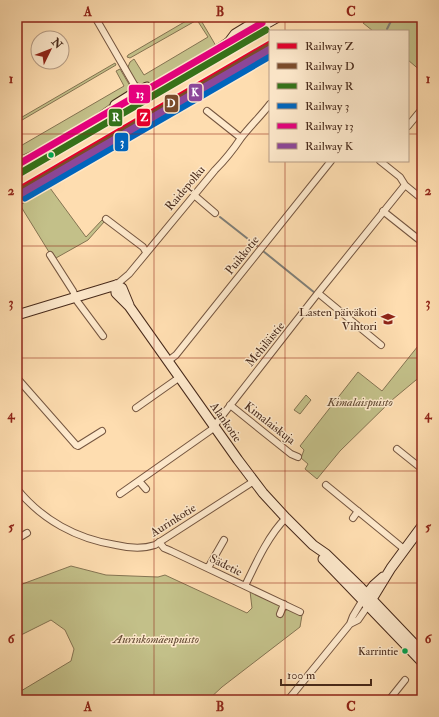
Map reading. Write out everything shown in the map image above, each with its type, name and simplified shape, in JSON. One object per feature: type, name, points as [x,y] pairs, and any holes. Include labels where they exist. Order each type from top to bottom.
[{"type":"main road","points":[[229,42],[235,34],[263,17]]},
{"type":"main road","points":[[17,168],[40,155],[48,148],[91,124],[105,118],[140,94],[173,77],[229,42],[239,39],[278,17]]},
{"type":"main road","points":[[17,161],[37,151],[48,148]]},
{"type":"main road","points":[[17,315],[116,285]]},
{"type":"main road","name":"Alankotie","points":[[116,285],[116,293],[129,306],[254,481],[286,518],[313,544],[322,558],[367,600]]},
{"type":"main road","points":[[367,600],[374,585],[387,574],[422,526]]},
{"type":"main road","points":[[367,600],[422,652]]},
{"type":"main road","points":[[367,600],[422,662]]},
{"type":"street","points":[[95,17],[140,94]]},
{"type":"street","name":"Raidepolku","points":[[116,285],[129,274],[269,105]]},
{"type":"street","points":[[409,125],[422,109]]},
{"type":"street","points":[[207,111],[241,138]]},
{"type":"street","name":"Puikkotie","points":[[168,361],[176,355],[330,162]]},
{"type":"street","points":[[381,162],[400,177],[405,185],[422,198]]},
{"type":"street","name":"Mehiläistie","points":[[120,494],[214,426],[405,185]]},
{"type":"street","points":[[194,195],[215,214]]},
{"type":"street","points":[[384,212],[422,242]]},
{"type":"street","points":[[106,219],[146,252]]},
{"type":"street","points":[[50,255],[76,298],[103,336]]},
{"type":"street","points":[[318,294],[381,345]]},
{"type":"street","points":[[136,408],[180,377]]},
{"type":"street","points":[[17,378],[76,445],[78,446],[83,444],[102,431]]},
{"type":"street","name":"Kimalaiskuja","points":[[230,405],[291,454],[298,457]]},
{"type":"street","points":[[397,449],[422,469]]},
{"type":"street","points":[[139,481],[146,489]]},
{"type":"street","name":"Aurinkotie","points":[[17,489],[25,499],[47,517],[67,530],[98,542],[129,547],[148,547],[159,542],[254,481]]},
{"type":"street","points":[[326,485],[404,549]]},
{"type":"street","points":[[353,518],[358,511]]},
{"type":"street","points":[[245,586],[265,549],[279,526],[286,518]]},
{"type":"street","points":[[17,538],[27,532]]},
{"type":"street","points":[[208,568],[224,540]]},
{"type":"street","name":"Sädetie","points":[[159,542],[164,548],[300,612]]},
{"type":"street","points":[[288,700],[350,624],[353,616],[367,600]]},
{"type":"street","points":[[280,614],[284,604]]},
{"type":"street","points":[[389,700],[405,680]]},
{"type":"green space","points":[[193,17],[199,17],[216,46],[178,69],[156,80],[147,84],[136,82],[128,67],[130,62],[134,59],[144,75],[208,37],[197,20],[130,58],[127,57]]},
{"type":"green space","points":[[371,17],[422,17],[422,72],[409,61],[409,30],[372,30],[363,23]]},
{"type":"green space","points":[[115,63],[116,65],[17,123],[17,120]]},
{"type":"green space","points":[[195,68],[201,72],[17,179],[17,171],[46,160],[59,150],[62,145]]},
{"type":"green space","points":[[120,69],[130,86],[128,91],[80,126],[52,142],[23,155],[17,155],[17,148],[124,86],[116,71]]},
{"type":"green space","points":[[50,188],[86,237],[102,220],[104,222],[88,240],[56,258],[49,252],[20,205]]},
{"type":"green space","name":"Kimalaispuisto","points":[[422,341],[422,375],[392,400],[340,451],[317,479],[305,469],[308,464],[301,458],[304,450],[300,446],[358,372],[382,391]]},
{"type":"green space","points":[[306,395],[311,400],[300,414],[294,410]]},
{"type":"green space","name":"Aurinkomäenpuisto","points":[[71,566],[106,575],[158,577],[165,575],[247,613],[252,608],[250,591],[278,604],[284,611],[289,609],[302,615],[300,627],[222,687],[208,700],[17,700],[17,692],[71,661],[74,649],[65,630],[51,620],[17,637],[17,586]]},
{"type":"waterway","points":[[387,29],[393,17]]},
{"type":"waterway","points":[[220,217],[257,246]]},
{"type":"waterway","points":[[263,251],[315,293]]},
{"type":"rail line","name":"13","points":[[17,165],[262,23]]},
{"type":"rail line","name":"R","points":[[17,175],[266,30]]},
{"type":"rail line","name":"Z","points":[[17,191],[269,45]]},
{"type":"rail line","name":"D","points":[[21,191],[269,47]]},
{"type":"rail line","name":"K","points":[[17,196],[269,50]]},
{"type":"rail line","name":"3","points":[[25,198],[269,57]]},
{"type":"place","name":"Lasten päiväkoti Vihtori","points":[[388,319]]},
{"type":"place","name":"Karrintie","points":[[405,651]]}]
